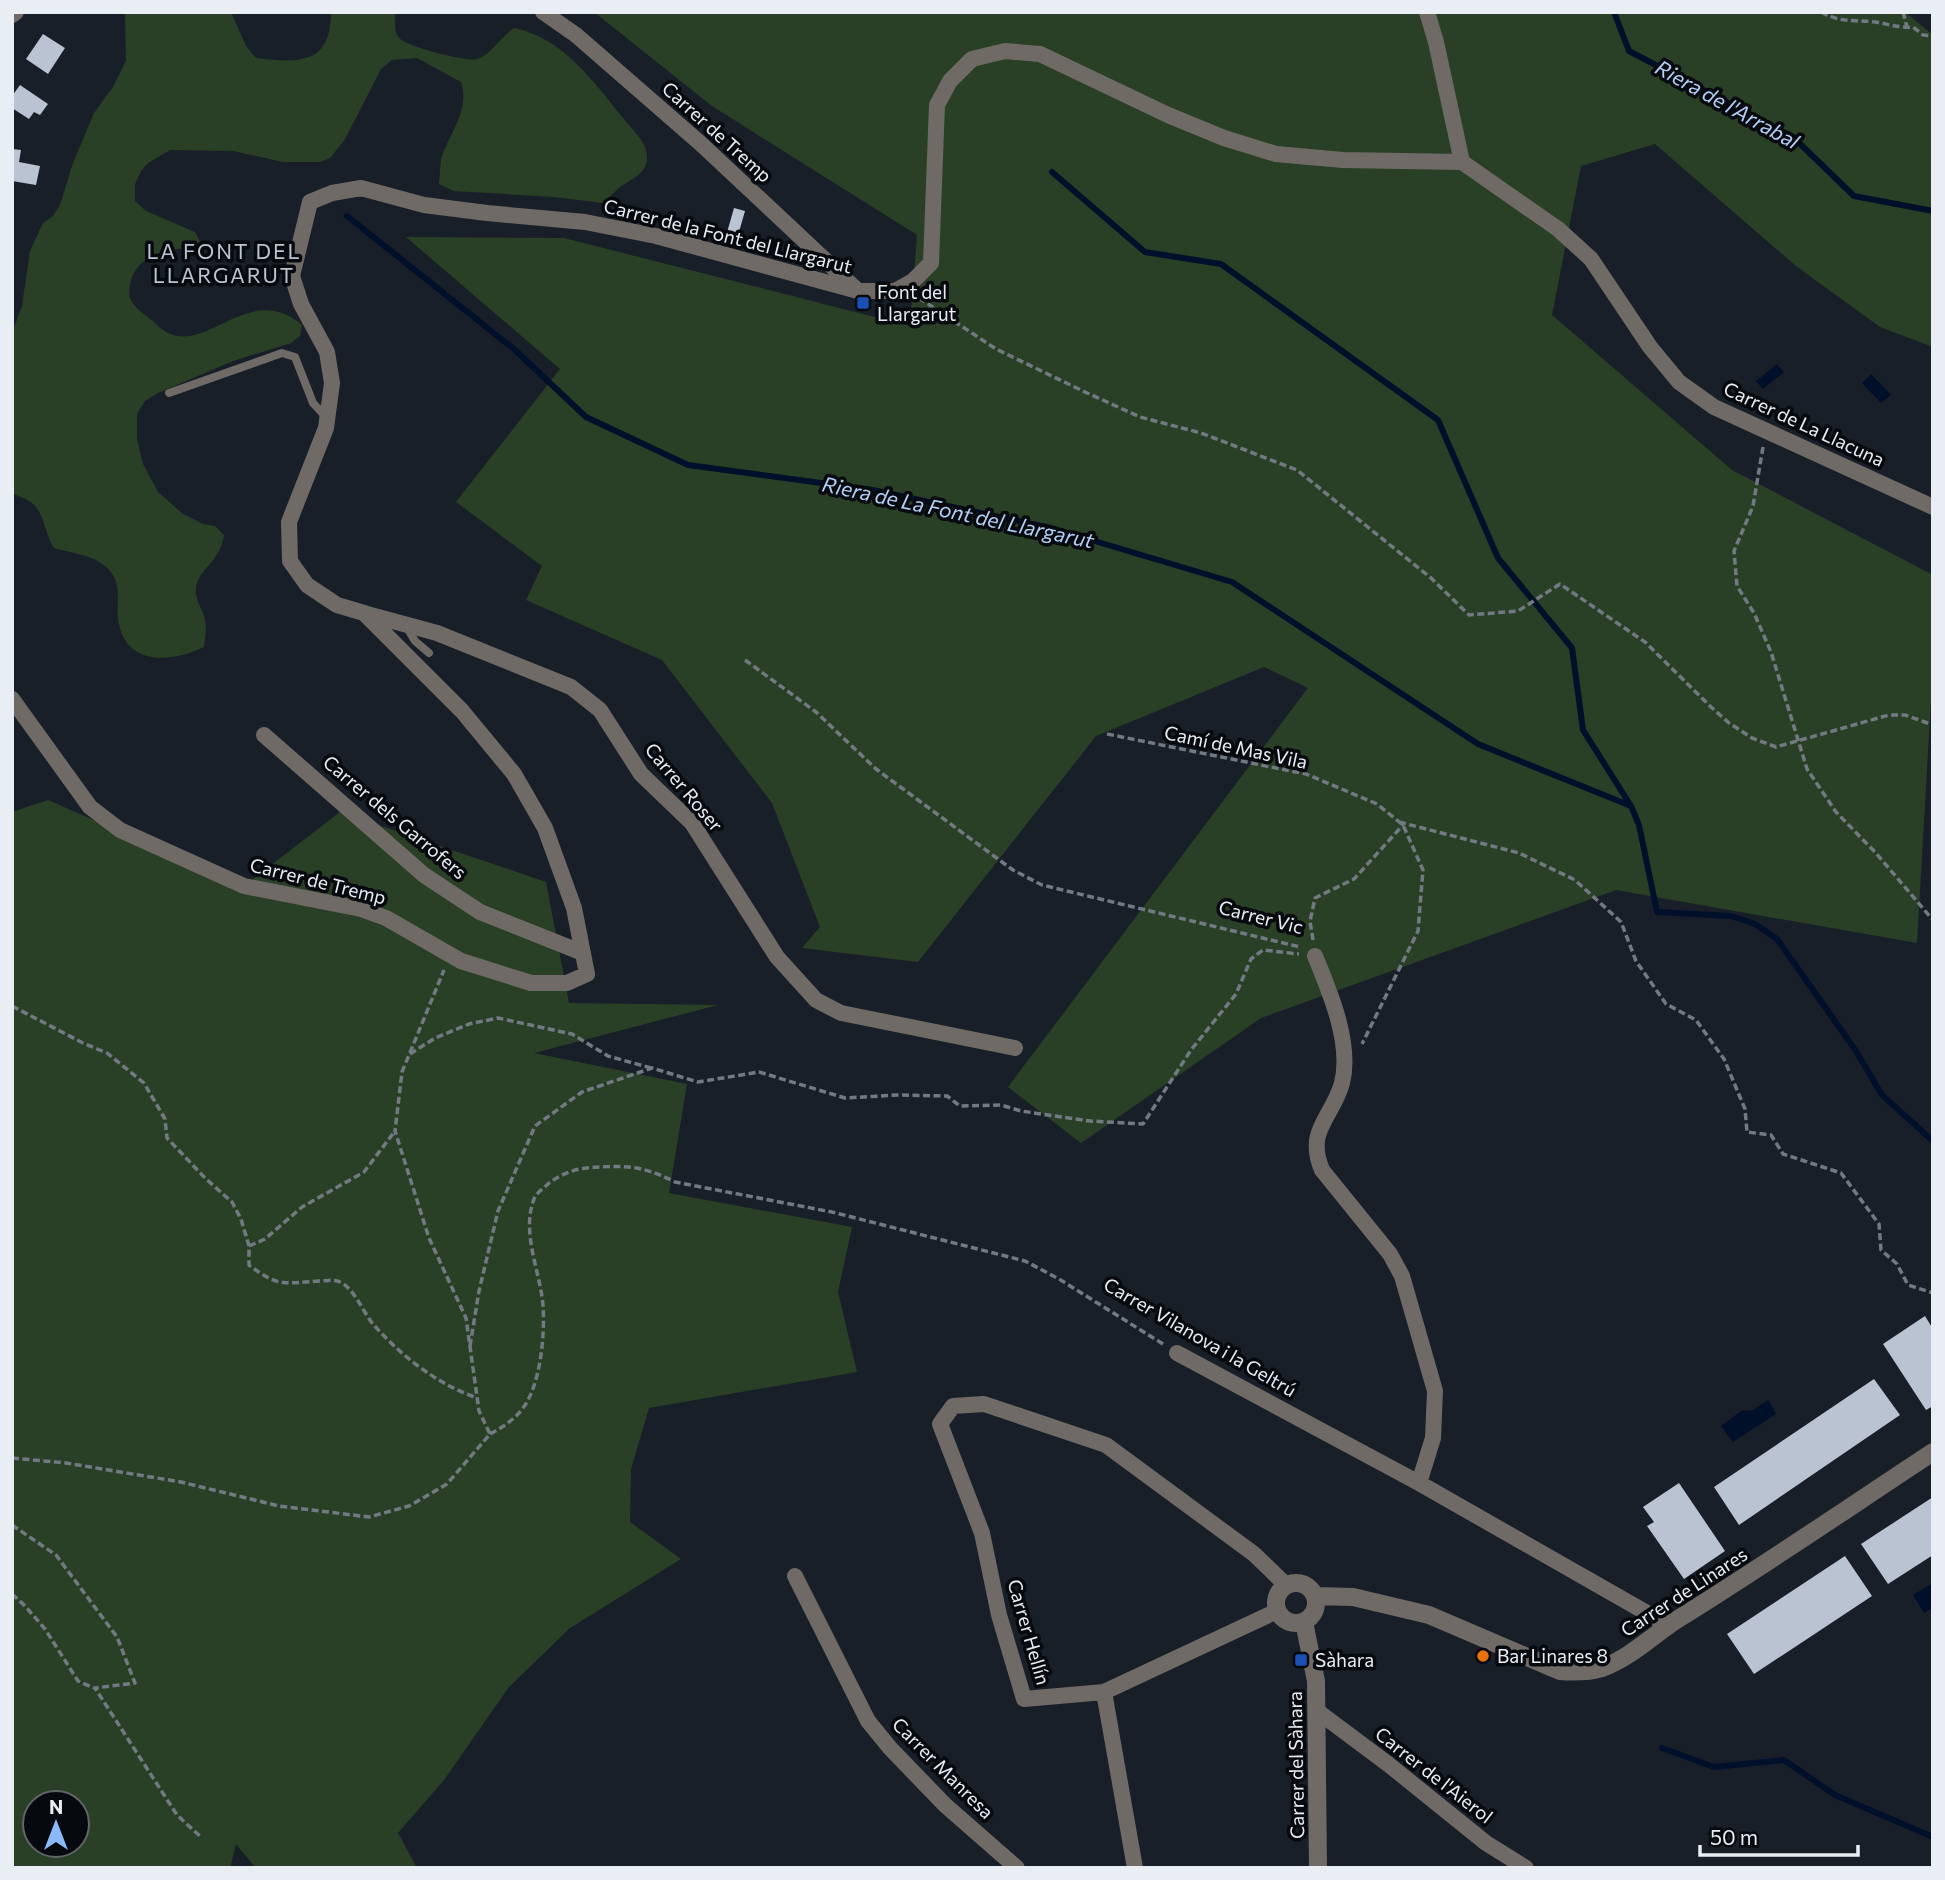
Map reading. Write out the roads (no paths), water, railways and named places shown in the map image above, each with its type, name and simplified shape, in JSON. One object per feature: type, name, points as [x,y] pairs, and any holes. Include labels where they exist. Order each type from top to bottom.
[{"type":"street","name":"Carrer de Tremp","points":[[542,12],[576,35],[700,144],[858,291]]},
{"type":"street","points":[[1427,12],[1462,162]]},
{"type":"street","name":"Carrer de la Font del Llargarut","points":[[587,974],[574,908],[545,828],[514,774],[462,711],[363,613],[337,605],[307,585],[290,561],[289,523],[326,428],[332,383],[327,352],[301,304],[292,276],[310,202],[332,193],[361,188],[424,205],[585,222],[656,236],[858,291],[895,291],[913,281],[931,263],[937,105],[950,81],[972,59],[1005,51],[1040,54],[1168,116],[1224,138],[1276,154],[1343,160],[1462,162]]},
{"type":"street","name":"Carrer de La Llacuna","points":[[1462,162],[1558,229],[1591,259],[1650,347],[1679,382],[1714,407],[1933,507]]},
{"type":"street","name":"Carrer Roser","points":[[363,613],[437,633],[571,687],[600,710],[641,774],[692,823],[777,957],[816,1000],[841,1013],[1015,1048]]},
{"type":"street","name":"Carrer de Tremp","points":[[12,699],[90,807],[120,830],[244,886],[361,909],[386,918],[461,961],[531,983],[567,983],[587,974]]},
{"type":"street","name":"Carrer dels Garrofers","points":[[264,735],[424,875],[480,912],[583,953]]},
{"type":"street","name":"Carrer Vic","points":[[1315,956],[1334,1003],[1344,1056],[1342,1083],[1318,1132],[1317,1158],[1322,1170],[1390,1254],[1402,1276],[1435,1391],[1433,1438],[1419,1483]]},
{"type":"street","name":"Carrer Vilanova i la Geltrú","points":[[1177,1353],[1419,1483],[1668,1625]]},
{"type":"street","name":"Carrer Hellín","points":[[1277,1611],[1104,1692],[1024,1699],[999,1615],[982,1534],[940,1424],[953,1406],[984,1404],[1107,1445],[1254,1554],[1286,1585]]},
{"type":"street","name":"Carrer de Linares","points":[[1315,1596],[1353,1597],[1429,1615],[1560,1671],[1577,1672],[1600,1668],[1620,1659],[1933,1452]]},
{"type":"street","name":"Carrer Manresa","points":[[795,1577],[868,1721],[945,1805],[1017,1868]]},
{"type":"street","points":[[1302,1584],[1315,1596],[1314,1612],[1304,1622],[1287,1622],[1277,1611],[1277,1594],[1286,1585],[1302,1584]]},
{"type":"street","name":"Carrer del Sàhara","points":[[1304,1622],[1316,1681],[1318,1868]]},
{"type":"street","points":[[1104,1692],[1135,1868]]},
{"type":"street","name":"Carrer de l'Aierol","points":[[1317,1711],[1486,1843],[1526,1868]]},
{"type":"lane","points":[[169,393],[287,354],[295,357],[313,404],[327,419]]},
{"type":"lane","points":[[404,624],[415,641],[429,653]]},
{"type":"water","points":[[1777,364],[1784,372],[1763,389],[1756,381]]},
{"type":"water","points":[[1871,374],[1891,395],[1881,403],[1862,383]]},
{"type":"water","points":[[1768,1400],[1776,1414],[1733,1442],[1721,1426],[1741,1411],[1753,1410]]},
{"type":"water","points":[[1933,1583],[1933,1607],[1924,1613],[1913,1595]]},
{"type":"waterway","name":"Riera de l'Arrabal","points":[[1614,12],[1629,51],[1793,137],[1854,196],[1933,211]]},
{"type":"waterway","name":"Riera de La Font del Llargarut","points":[[1052,172],[1145,252],[1221,264],[1438,420],[1498,558],[1572,648],[1583,730],[1631,806],[1639,825],[1657,912],[1731,916],[1755,924],[1777,939],[1856,1051],[1882,1095],[1933,1141]]},
{"type":"waterway","name":"Riera de La Font del Llargarut","points":[[347,216],[515,350],[586,417],[688,465],[873,490],[1051,528],[1232,582],[1478,744],[1631,806]]},
{"type":"waterway","points":[[1662,1748],[1714,1767],[1784,1760],[1835,1795],[1933,1837]]},
{"type":"place","name":"Font del Llargarut","points":[[863,303]]},
{"type":"place","name":"Bar Linares 8","points":[[1483,1656]]},
{"type":"place","name":"Sàhara","points":[[1301,1660]]},
{"type":"district","name":"LA FONT DEL LLARGARUT","points":[[224,264]]}]
